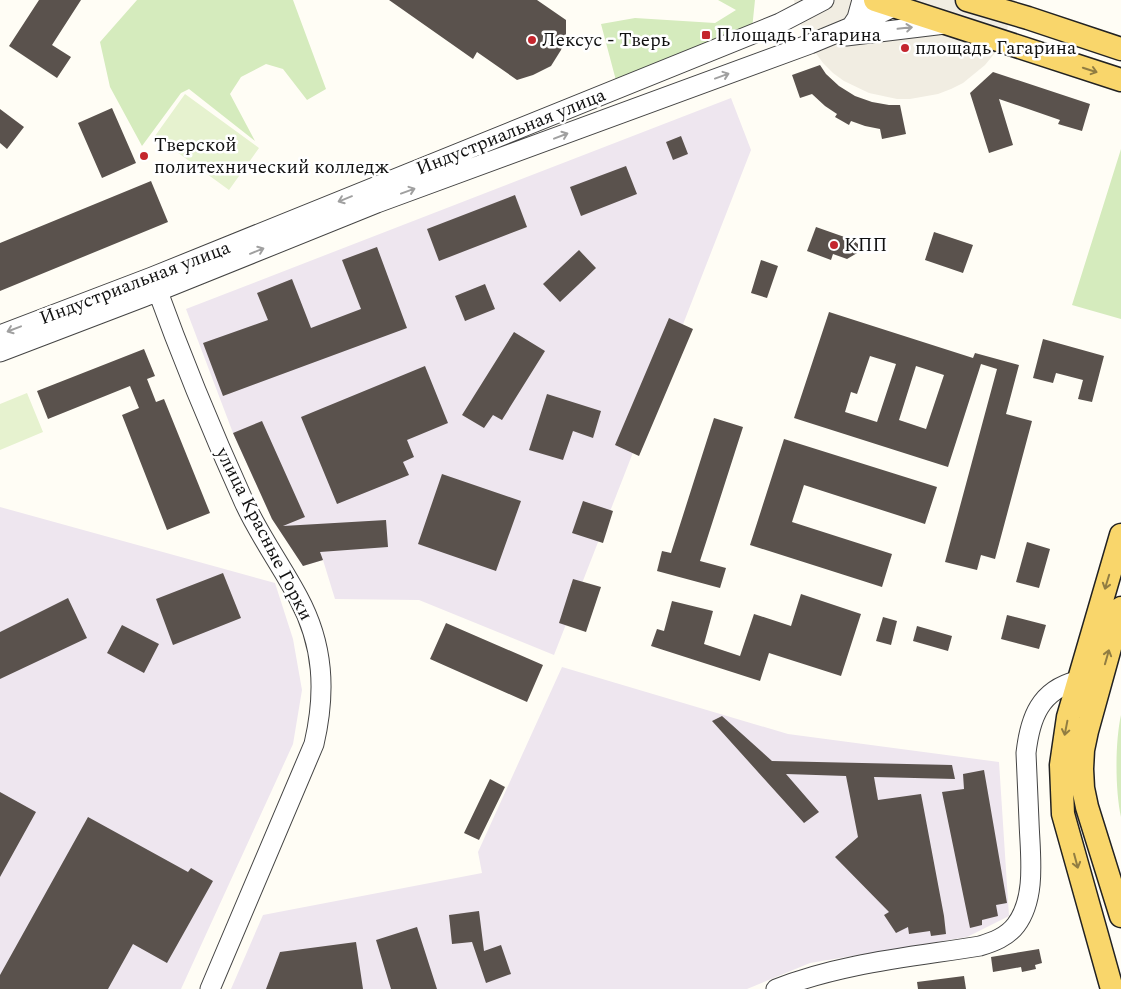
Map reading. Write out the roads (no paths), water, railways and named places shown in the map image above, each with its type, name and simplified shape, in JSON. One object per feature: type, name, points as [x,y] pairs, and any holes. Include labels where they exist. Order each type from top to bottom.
[{"type":"main road","points":[[875,0],[898,2],[950,24],[1121,80]]},
{"type":"main road","points":[[967,0],[1121,49]]},
{"type":"main road","points":[[1007,0],[1028,18]]},
{"type":"main road","points":[[1112,989],[1063,814],[1061,777],[1062,753],[1068,717],[1121,535]]},
{"type":"main road","points":[[1121,608],[1099,683],[1083,750],[1083,779],[1087,807],[1121,916]]},
{"type":"street","name":"Индустриальная улица","points":[[0,352],[801,7],[824,0]]},
{"type":"street","points":[[851,27],[857,18],[862,0]]},
{"type":"street","name":"Индустриальная улица","points":[[0,335],[155,284],[822,39],[851,27],[898,2]]},
{"type":"street","name":"Индустриальная улица","points":[[822,39],[950,24]]},
{"type":"street","name":"улица Красные Горки","points":[[155,284],[217,443],[248,510],[299,598],[309,621],[321,670],[321,703],[314,744],[210,989]]},
{"type":"street","points":[[776,989],[859,965],[980,946],[994,942],[1006,935],[1016,925],[1024,909],[1029,892],[1031,870],[1026,752],[1031,723],[1043,700],[1064,684],[1077,681]]},
{"type":"place","name":"Площадь Гагарина","points":[[706,35]]},
{"type":"place","name":"Лексус - Тверь","points":[[532,40]]},
{"type":"place","name":"площадь Гагарина","points":[[905,48]]},
{"type":"place","name":"Тверской политехнический колледж","points":[[144,156]]},
{"type":"place","name":"КПП","points":[[834,245]]}]
